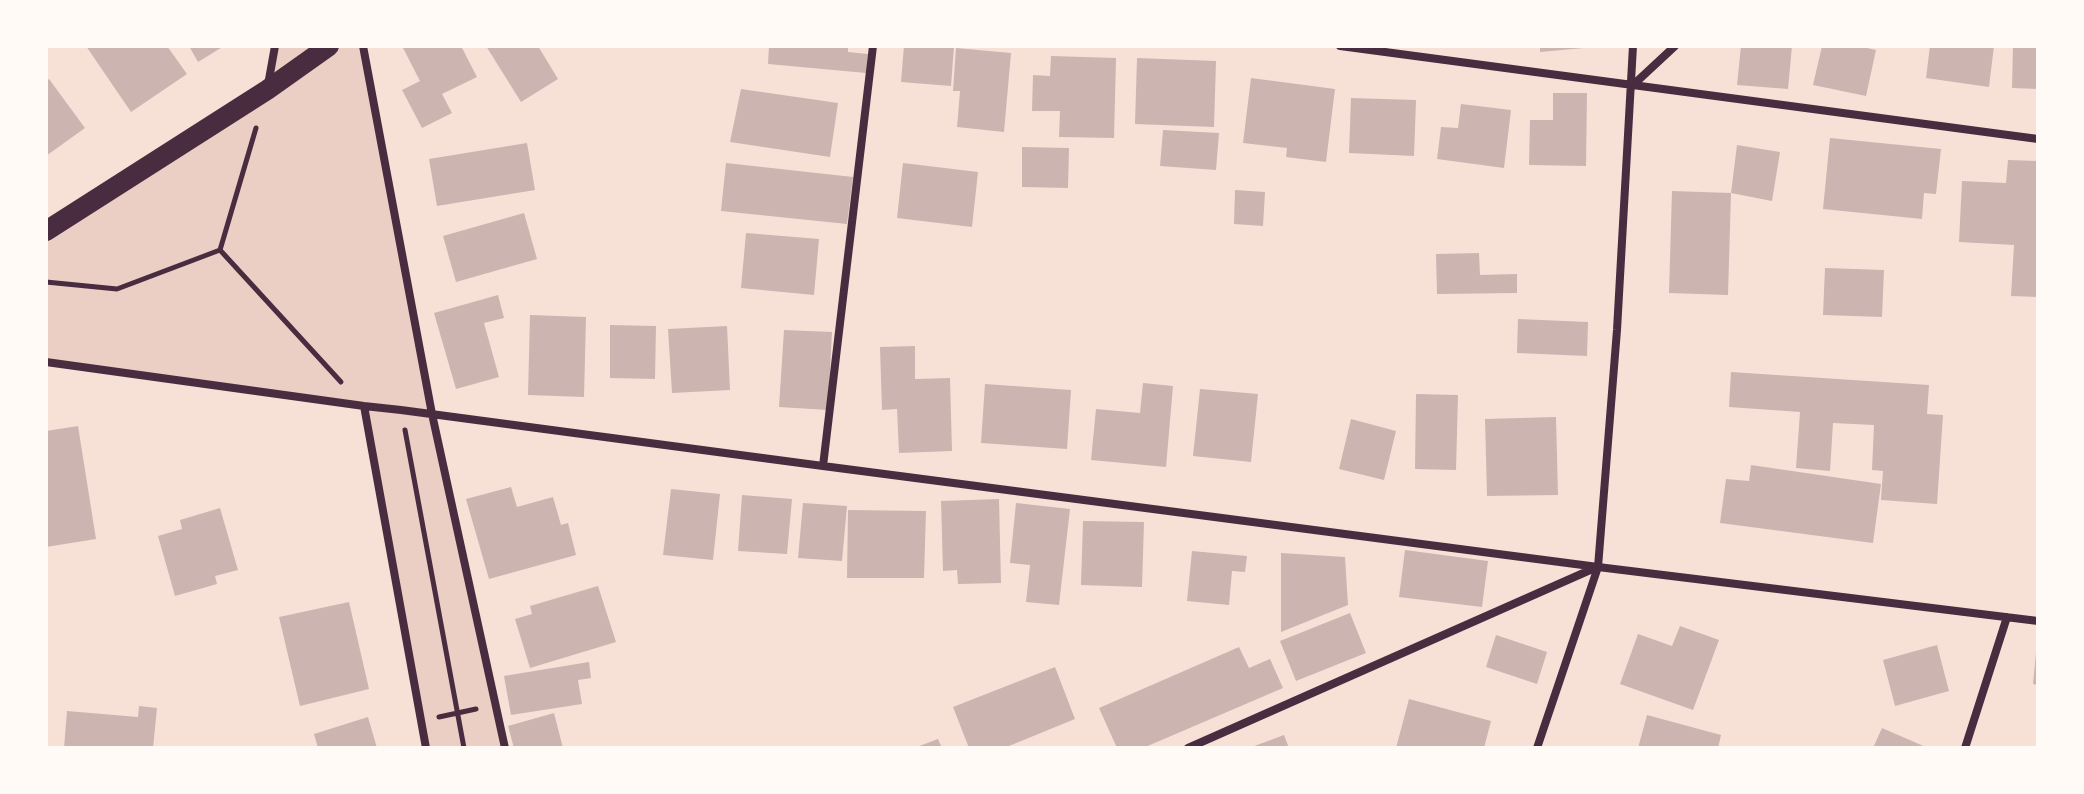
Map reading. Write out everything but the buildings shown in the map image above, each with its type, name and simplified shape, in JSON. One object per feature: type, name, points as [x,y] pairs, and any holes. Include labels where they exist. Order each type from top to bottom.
[{"type":"main road","points":[[46,231],[267,90],[329,46]]},
{"type":"street","points":[[267,90],[275,46]]},
{"type":"street","points":[[363,46],[432,414],[505,748]]},
{"type":"street","points":[[823,466],[873,46]]},
{"type":"street","points":[[1340,46],[2038,139]]},
{"type":"street","points":[[1537,748],[1598,567],[1617,330],[1633,46]]},
{"type":"street","points":[[1632,86],[1675,46]]},
{"type":"street","points":[[46,362],[1598,567],[2038,621]]},
{"type":"street","points":[[364,406],[426,748]]},
{"type":"street","points":[[1188,748],[1598,567]]},
{"type":"street","points":[[1965,748],[2007,617]]},
{"type":"path","points":[[220,250],[267,90]]},
{"type":"path","points":[[46,282],[117,289],[220,250]]},
{"type":"path","points":[[220,250],[364,406]]},
{"type":"path","points":[[401,410],[464,748]]},
{"type":"path","points":[[421,721],[497,704]]},
{"type":"shaded area","points":[[275,46],[363,46],[432,414],[505,748],[426,748],[364,406],[46,362],[46,231],[267,90]]}]
